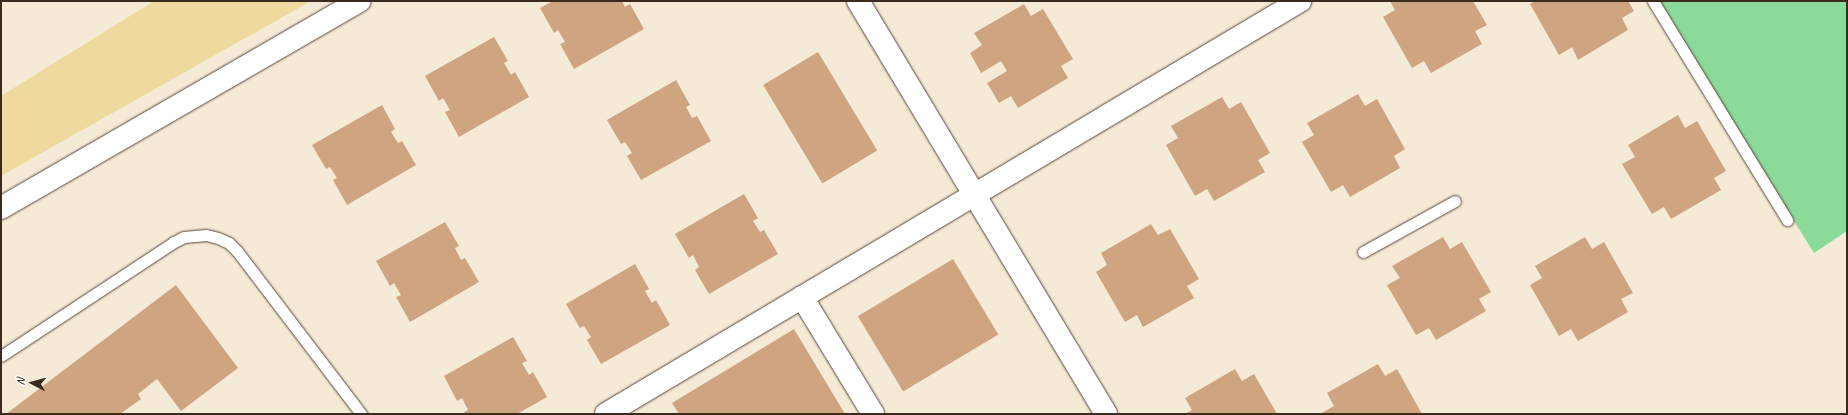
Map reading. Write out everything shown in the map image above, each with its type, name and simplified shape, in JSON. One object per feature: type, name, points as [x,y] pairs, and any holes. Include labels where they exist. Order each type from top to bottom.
[{"type":"street","points":[[1,208],[359,1]]},
{"type":"street","points":[[858,1],[1106,414]]},
{"type":"street","points":[[606,414],[1300,1]]},
{"type":"street","points":[[802,297],[873,414]]},
{"type":"lane","points":[[1653,1],[1787,220]]},
{"type":"lane","points":[[1363,252],[1455,201]]},
{"type":"lane","points":[[1,356],[174,242],[184,237],[206,235],[229,243],[238,251],[361,414]]},
{"type":"green space","points":[[1656,1],[1847,1],[1847,231],[1814,253]]},
{"type":"sand","points":[[154,1],[311,1],[1,176],[1,96]]},
{"type":"building","points":[[553,1],[622,1],[625,7],[630,4],[644,29],[574,69],[560,44],[565,42],[558,30],[554,33],[540,8]]},
{"type":"building","points":[[1390,1],[1473,1],[1487,25],[1475,31],[1482,44],[1431,73],[1424,61],[1412,68],[1383,17],[1395,10]]},
{"type":"building","points":[[1535,1],[1628,1],[1634,11],[1622,18],[1628,30],[1578,60],[1572,47],[1559,55],[1530,4]]},
{"type":"building","points":[[1024,4],[1031,16],[1043,9],[1073,59],[1061,66],[1068,78],[1018,108],[1011,96],[999,103],[987,83],[1007,71],[1001,61],[981,73],[970,53],[982,45],[974,33]]},
{"type":"building","points":[[494,37],[508,61],[504,63],[511,75],[515,72],[529,97],[459,137],[445,112],[450,110],[443,98],[439,101],[425,76]]},
{"type":"building","points":[[818,52],[877,151],[822,184],[763,85]]},
{"type":"building","points":[[676,80],[690,105],[686,107],[692,118],[697,116],[711,141],[641,180],[627,156],[632,153],[625,142],[621,144],[607,120]]},
{"type":"building","points":[[1358,94],[1365,106],[1377,99],[1405,149],[1394,156],[1400,168],[1350,197],[1343,185],[1331,192],[1302,142],[1314,135],[1307,123]]},
{"type":"building","points":[[1222,97],[1229,109],[1241,102],[1270,153],[1258,160],[1265,172],[1214,201],[1207,189],[1195,196],[1166,145],[1178,138],[1171,126]]},
{"type":"building","points":[[382,105],[395,129],[391,132],[398,143],[402,141],[416,165],[347,205],[333,180],[337,178],[330,167],[326,169],[312,145]]},
{"type":"building","points":[[1678,115],[1685,128],[1697,121],[1726,171],[1714,178],[1721,190],[1671,219],[1664,207],[1652,214],[1622,164],[1635,157],[1628,145]]},
{"type":"building","points":[[744,194],[758,218],[753,221],[760,232],[764,230],[778,254],[709,294],[695,270],[699,267],[693,255],[689,258],[675,234]]},
{"type":"building","points":[[445,222],[459,246],[455,248],[461,260],[465,258],[479,282],[410,322],[396,297],[401,295],[394,283],[390,286],[376,261]]},
{"type":"building","points":[[1151,224],[1158,235],[1170,229],[1199,279],[1187,286],[1194,298],[1143,327],[1137,315],[1125,322],[1096,272],[1107,265],[1101,253]]},
{"type":"building","points":[[1443,237],[1450,249],[1462,242],[1491,292],[1479,299],[1486,311],[1436,340],[1429,328],[1416,335],[1387,285],[1400,278],[1392,266]]},
{"type":"building","points":[[1585,237],[1592,249],[1604,242],[1633,293],[1621,299],[1628,312],[1578,341],[1571,329],[1559,336],[1530,285],[1542,278],[1535,266]]},
{"type":"building","points":[[953,259],[998,334],[903,392],[858,316]]},
{"type":"building","points":[[635,264],[649,289],[645,291],[652,303],[656,300],[670,325],[601,364],[587,340],[591,337],[584,326],[580,328],[566,304]]},
{"type":"building","points":[[176,285],[238,368],[181,411],[157,379],[138,394],[141,399],[120,414],[6,414]]},
{"type":"building","points":[[794,329],[845,414],[679,414],[672,403]]},
{"type":"building","points":[[513,337],[527,361],[522,363],[529,375],[533,372],[547,397],[517,414],[465,414],[464,412],[468,410],[462,398],[457,401],[444,376]]},
{"type":"building","points":[[1378,364],[1385,376],[1397,369],[1422,414],[1322,413],[1334,406],[1327,393]]},
{"type":"building","points":[[1235,369],[1242,381],[1254,374],[1277,414],[1185,414],[1192,410],[1185,398]]}]
